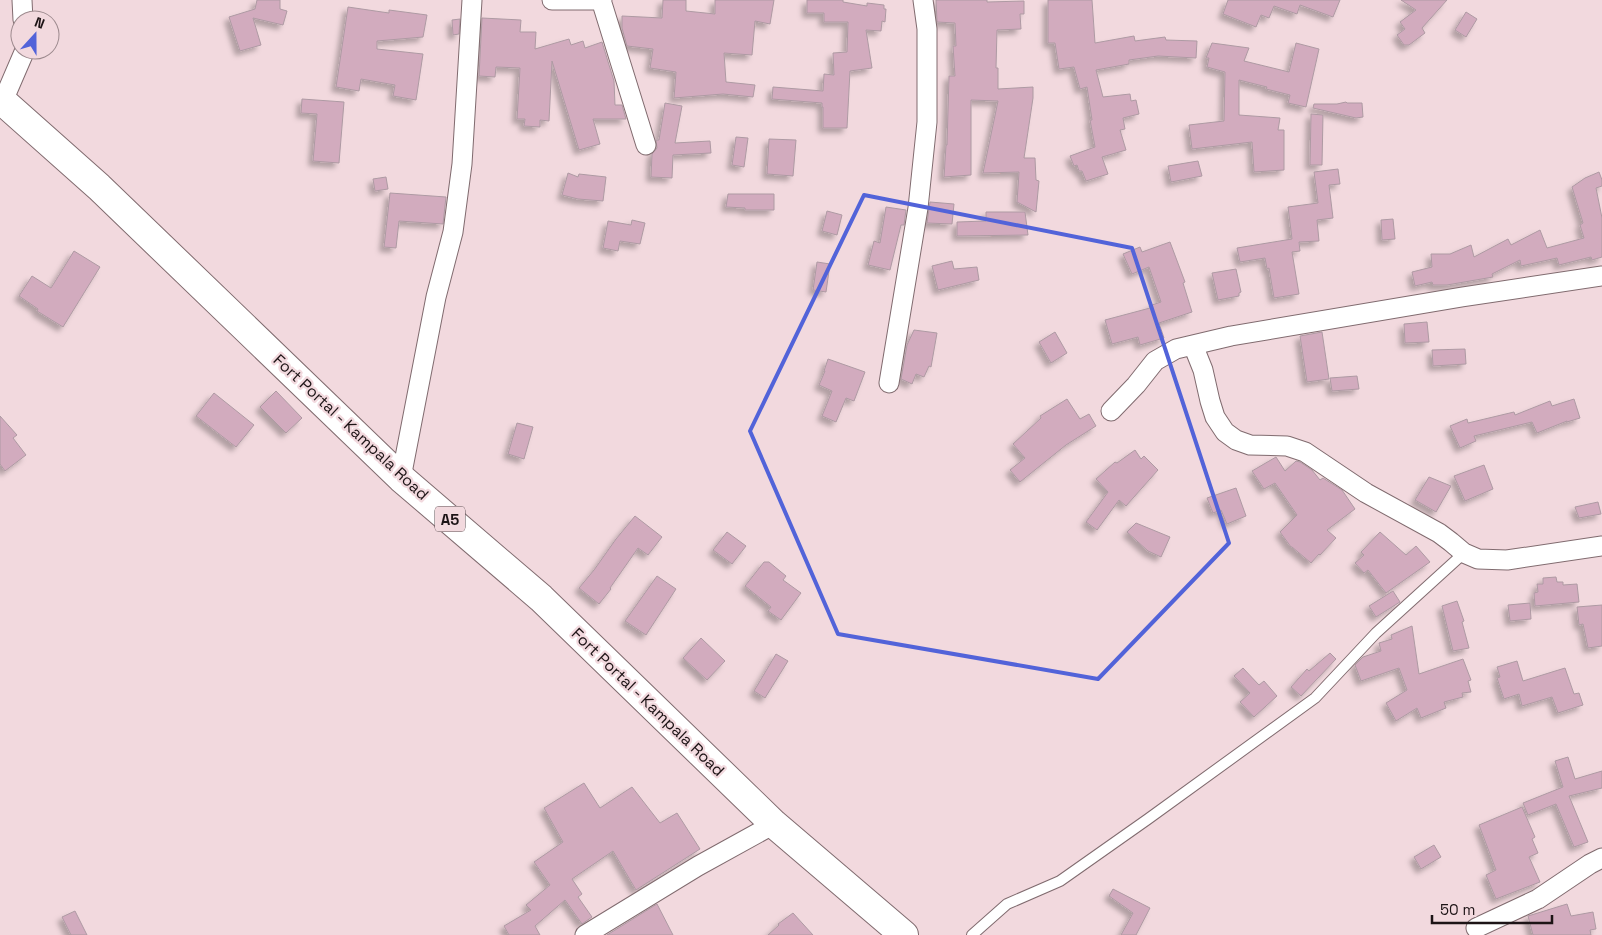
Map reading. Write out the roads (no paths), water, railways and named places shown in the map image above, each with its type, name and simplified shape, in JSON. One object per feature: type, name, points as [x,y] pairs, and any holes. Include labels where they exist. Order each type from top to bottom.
[{"type":"main road","name":"Fort Portal - Kampala Road","points":[[1,101],[99,186],[401,478],[542,598],[774,824],[904,935]]},
{"type":"street","points":[[401,478],[436,297],[453,232],[462,164],[472,0]]},
{"type":"street","points":[[552,0],[601,0],[646,145]]},
{"type":"street","points":[[888,383],[918,208],[927,122],[927,29],[923,0]]},
{"type":"street","points":[[1,101],[20,60]]},
{"type":"street","points":[[1111,412],[1155,361],[1176,349],[1231,336],[1462,296],[1602,276]]},
{"type":"street","points":[[1193,345],[1204,370],[1215,417],[1225,432],[1236,440],[1250,445],[1287,446],[1305,452],[1366,493],[1439,533],[1464,553],[1478,559],[1507,560],[1602,546]]},
{"type":"street","points":[[585,935],[698,866],[774,824]]},
{"type":"street","points":[[1476,928],[1538,898],[1602,858]]},
{"type":"lane","points":[[972,935],[1007,904],[1060,881],[1316,698],[1376,633],[1464,553]]}]
